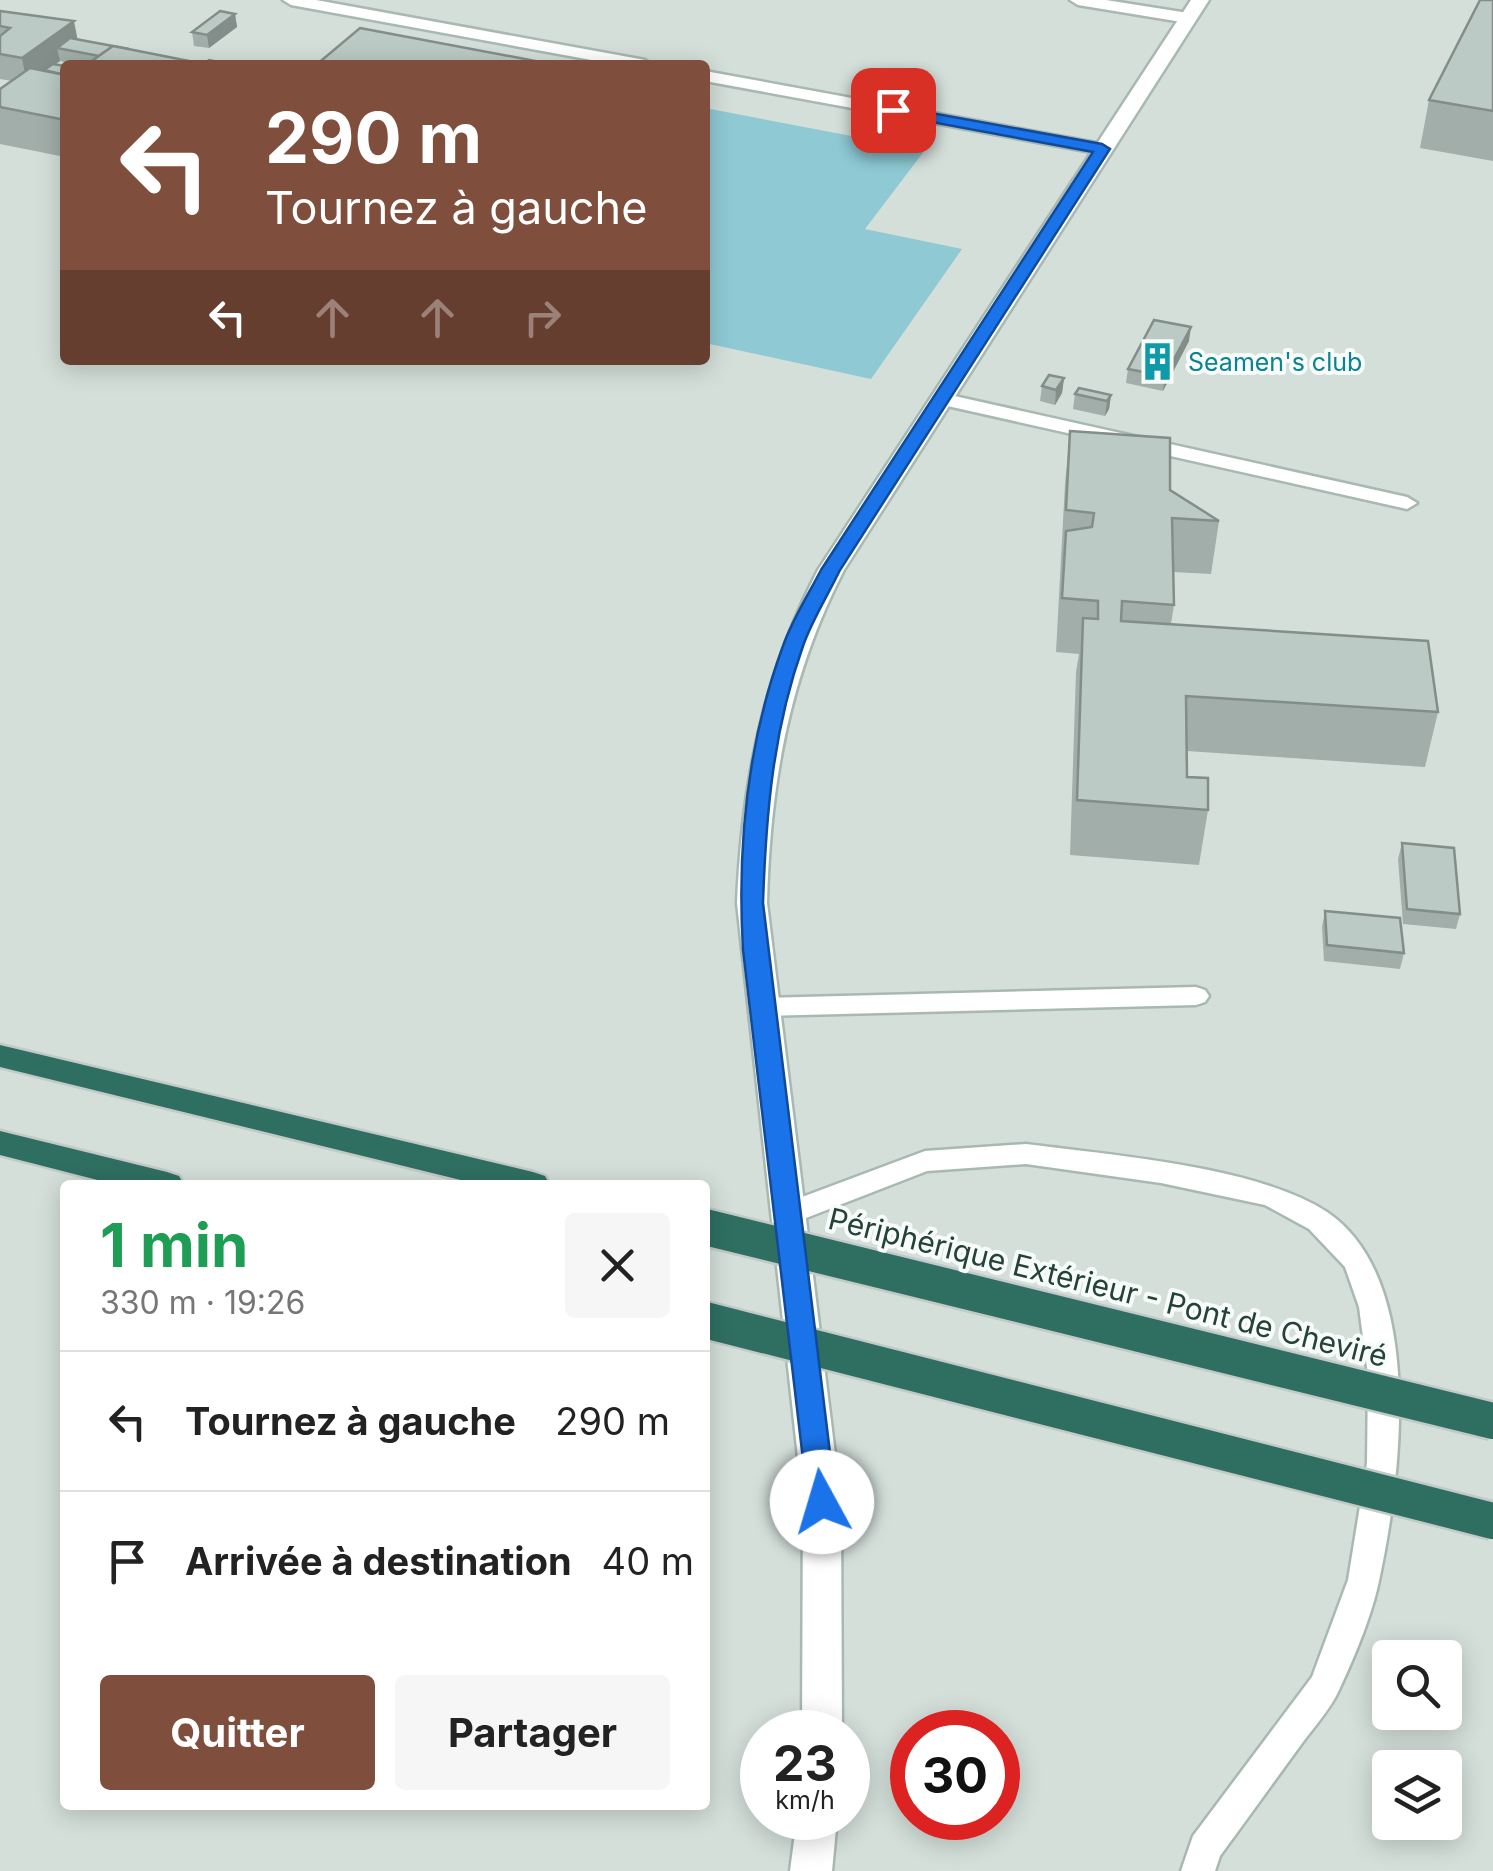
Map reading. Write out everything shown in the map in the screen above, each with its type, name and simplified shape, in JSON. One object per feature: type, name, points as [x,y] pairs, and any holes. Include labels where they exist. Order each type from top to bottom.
[{"type":"highway","points":[[0,1056],[512,1180]]},
{"type":"highway","points":[[0,1143],[146,1180]]},
{"type":"highway","name":"Périphérique Extérieur - Pont de Cheviré","points":[[710,1228],[1493,1422]]},
{"type":"highway","points":[[710,1321],[1493,1521]]},
{"type":"street","points":[[822,1710],[822,1502],[754,950],[752,858],[760,770],[780,683],[811,605],[1200,0]]},
{"type":"street","points":[[811,1871],[814,1840]]},
{"type":"lane","points":[[292,0],[618,60]]},
{"type":"lane","points":[[1078,0],[1188,18]]},
{"type":"lane","points":[[710,77],[1102,149]]},
{"type":"lane","points":[[941,399],[1407,502]]},
{"type":"lane","points":[[762,1006],[1196,996]]},
{"type":"lane","points":[[788,1214],[925,1161],[1026,1154],[1161,1174],[1271,1196],[1320,1221],[1357,1262],[1373,1307],[1384,1375],[1382,1464],[1364,1580],[1324,1684],[1205,1848],[1198,1871]]},
{"type":"shaded area","points":[[0,0],[1493,0],[1493,1871],[0,1871]]},
{"type":"water","points":[[710,109],[925,150],[865,229],[962,249],[871,379],[710,344]]},
{"type":"building","points":[[1480,0],[1493,0],[1493,111],[1429,100]]},
{"type":"building","points":[[0,11],[74,21],[22,58],[0,54],[0,36],[10,28],[0,26]]},
{"type":"building","points":[[220,11],[235,14],[207,35],[192,32]]},
{"type":"building","points":[[360,28],[530,60],[322,60]]},
{"type":"building","points":[[70,38],[113,46],[99,56],[57,48]]},
{"type":"building","points":[[113,46],[184,60],[93,60]]},
{"type":"building","points":[[53,64],[60,65],[60,74],[44,70]]},
{"type":"building","points":[[30,68],[60,74],[60,119],[0,107],[0,89]]},
{"type":"building","name":"Seamen's club","points":[[1154,320],[1191,327],[1165,376],[1128,369]]},
{"type":"building","points":[[1049,375],[1064,378],[1056,390],[1042,386]]},
{"type":"building","points":[[1079,388],[1111,395],[1107,401],[1075,394]]},
{"type":"building","points":[[1070,431],[1170,438],[1170,490],[1219,521],[1172,518],[1174,605],[1122,601],[1121,621],[1428,641],[1438,712],[1186,696],[1187,777],[1208,778],[1208,810],[1077,800],[1083,618],[1098,619],[1098,601],[1062,598],[1066,531],[1092,527],[1094,513],[1066,510]]},
{"type":"building","points":[[1402,843],[1454,848],[1460,914],[1407,909]]},
{"type":"building","points":[[1325,911],[1400,918],[1404,953],[1327,945]]},
{"type":"place","name":"Seamen's club","points":[[1158,362]]},
{"type":"route","points":[[822,1502],[754,950],[752,858],[768,725],[794,642],[831,570],[1102,149],[893,110]]}]
